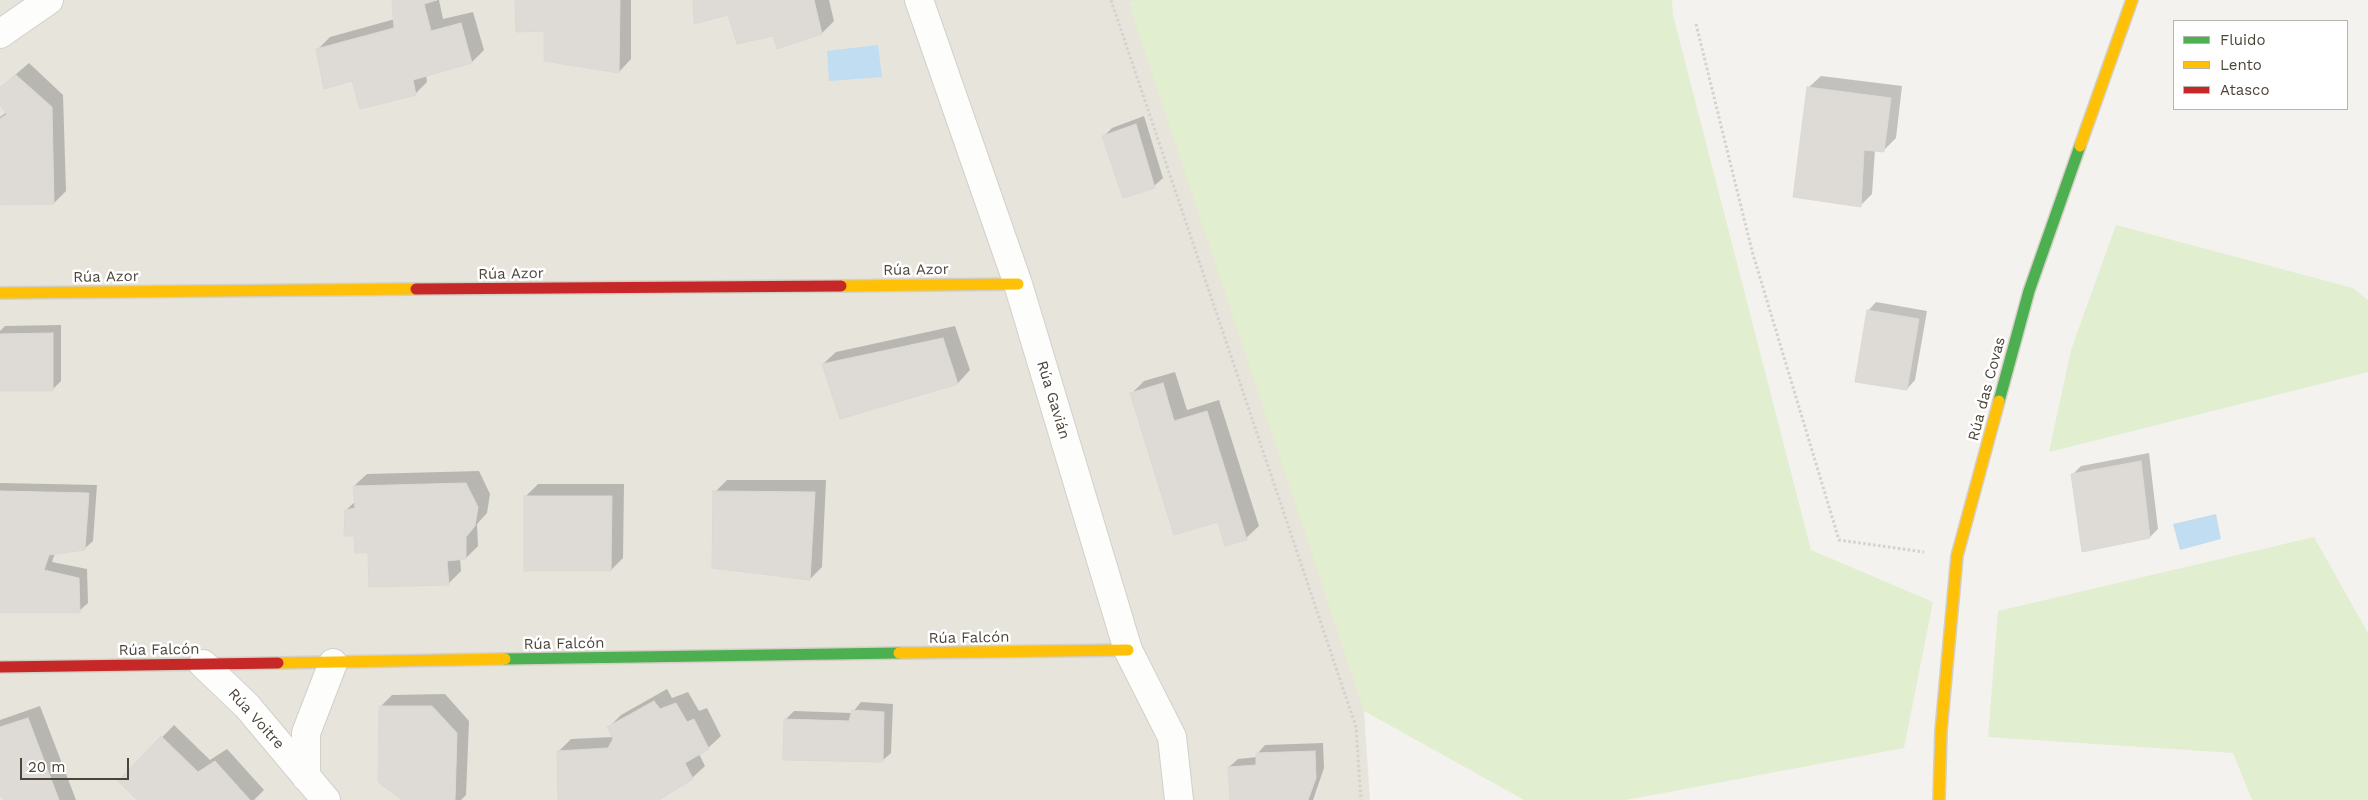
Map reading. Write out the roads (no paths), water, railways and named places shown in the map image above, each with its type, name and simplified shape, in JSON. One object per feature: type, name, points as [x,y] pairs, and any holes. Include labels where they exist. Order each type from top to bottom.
[{"type":"street","points":[[0,34],[49,0]]},
{"type":"street","name":"Rúa Gavián","points":[[918,0],[1018,284],[1128,650],[1172,738],[1179,800]]},
{"type":"street","name":"Rúa das Covas","points":[[1939,800],[1941,731],[1957,556],[2030,291],[2132,0]]},
{"type":"street","name":"Rúa Azor","points":[[1,293],[1018,284]]},
{"type":"street","name":"Rúa Falcón","points":[[0,667],[1128,650]]},
{"type":"street","name":"Rúa Voitre","points":[[306,777],[306,733],[333,663]]},
{"type":"street","name":"Rúa Voitre","points":[[203,664],[248,706],[326,800]]},
{"type":"water","points":[[878,45],[882,77],[829,81],[827,51]]},
{"type":"water","points":[[2216,514],[2221,539],[2180,550],[2173,524]]}]
